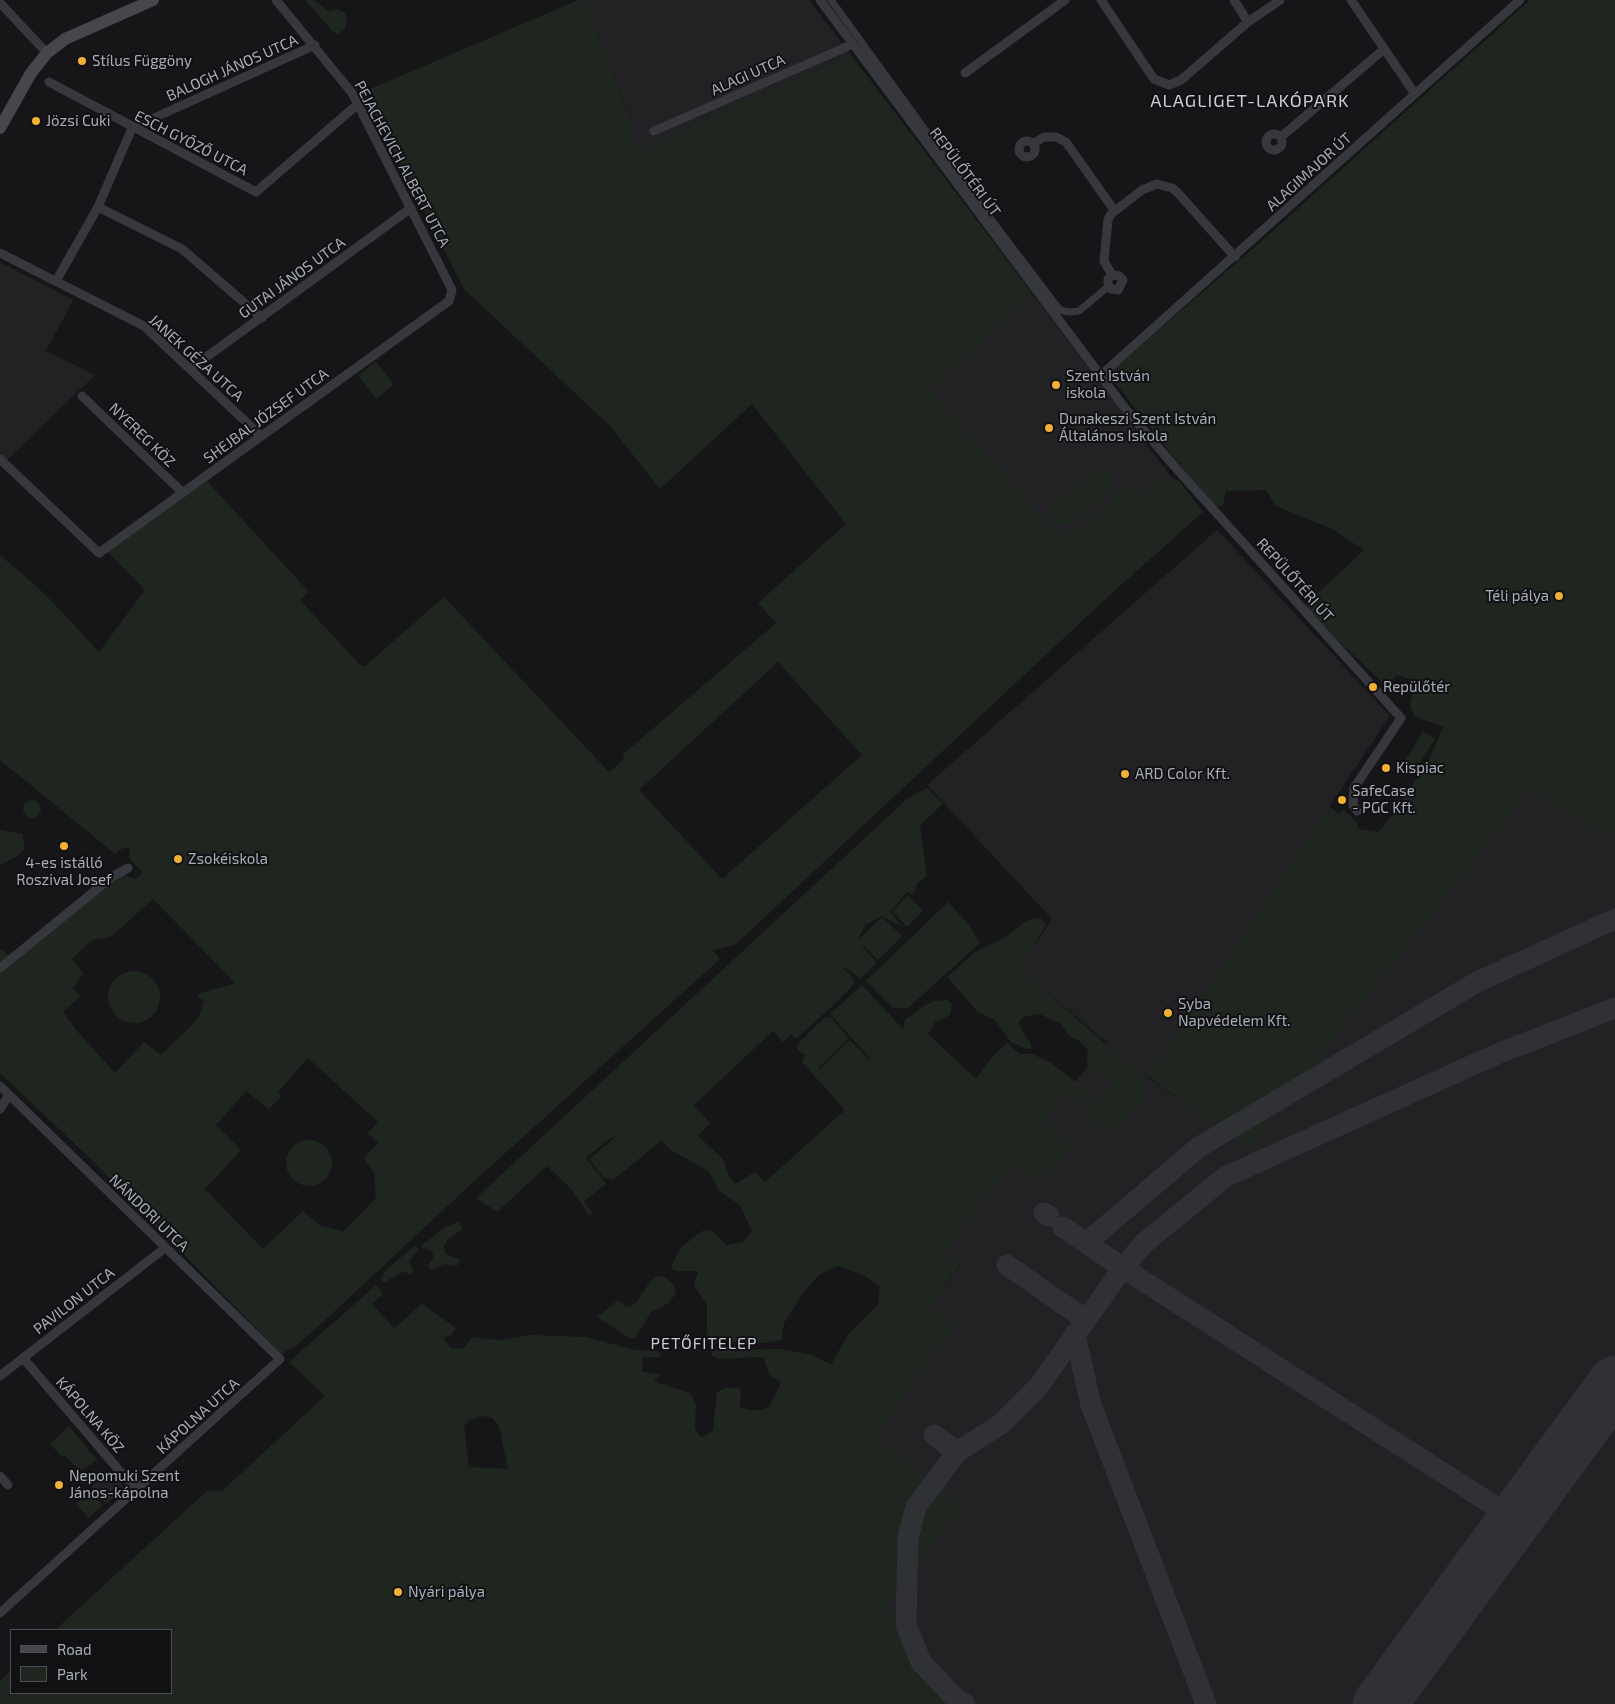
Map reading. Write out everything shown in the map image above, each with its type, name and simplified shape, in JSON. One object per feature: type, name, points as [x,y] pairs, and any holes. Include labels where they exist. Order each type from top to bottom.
[{"type":"main road","points":[[0,127],[31,73],[47,53],[64,39],[153,0]]},
{"type":"street","name":"PEJACHEVICH ALBERT UTCA","points":[[276,0],[352,92],[452,290],[449,301]]},
{"type":"street","name":"REPÜLŐTÉRI ÚT","points":[[820,0],[1089,360],[1174,467],[1401,718],[1354,788],[1353,805],[1357,811]]},
{"type":"street","points":[[831,0],[971,193],[1060,310],[1069,312],[1079,310],[1109,286],[1111,289],[1121,288],[1123,280],[1119,276],[1112,275],[1104,261],[1108,220],[1114,210],[1150,186],[1165,185],[1178,193],[1235,257]]},
{"type":"street","points":[[965,73],[1065,0]]},
{"type":"street","points":[[1101,0],[1154,79],[1169,85],[1181,80],[1248,22],[1280,0]]},
{"type":"street","points":[[1234,0],[1248,22]]},
{"type":"street","points":[[1351,0],[1383,50],[1415,94]]},
{"type":"street","name":"ALAGIMAJOR ÚT","points":[[1116,364],[1520,0]]},
{"type":"street","points":[[0,3],[47,53]]},
{"type":"street","name":"ALAGI UTCA","points":[[654,131],[853,44]]},
{"type":"street","name":"BALOGH JÁNOS UTCA","points":[[132,128],[315,45]]},
{"type":"street","points":[[1280,137],[1383,50]]},
{"type":"street","name":"ESCH GYŐZŐ UTCA","points":[[49,82],[132,128],[256,192],[358,104]]},
{"type":"street","points":[[56,281],[98,208],[132,128]]},
{"type":"street","points":[[1034,144],[1044,138],[1056,137],[1066,142],[1114,210]]},
{"type":"street","points":[[98,208],[182,249],[262,318]]},
{"type":"street","name":"GUTAI JÁNOS UTCA","points":[[190,370],[411,208]]},
{"type":"street","name":"JANEK GÉZA UTCA","points":[[0,252],[144,326],[261,436]]},
{"type":"street","name":"SHEJBAL JÓZSEF UTCA","points":[[0,459],[98,553],[183,494],[449,301]]},
{"type":"street","points":[[1089,360],[1099,365],[1116,364]]},
{"type":"street","points":[[1101,375],[1116,364]]},
{"type":"street","name":"NYEREG KÖZ","points":[[82,396],[183,494]]},
{"type":"street","points":[[0,968],[112,877],[128,868]]},
{"type":"street","name":"NÁNDORI UTCA","points":[[0,1086],[280,1359]]},
{"type":"street","points":[[0,1109],[9,1095]]},
{"type":"street","name":"PAVILON UTCA","points":[[1,1373],[165,1248]]},
{"type":"street","name":"KÁPOLNA KÖZ","points":[[23,1358],[136,1490]]},
{"type":"street","name":"KÁPOLNA UTCA","points":[[0,1613],[280,1359]]},
{"type":"street","points":[[0,1476],[8,1485]]},
{"type":"shaded area","points":[[585,0],[809,0],[851,55],[735,105],[639,151],[627,126],[632,123]]},
{"type":"shaded area","points":[[0,262],[73,300],[46,351],[95,375],[7,460],[0,454]]},
{"type":"shaded area","name":"Dunakeszi Szent István Általános Iskola","points":[[1033,294],[1172,478],[1179,481],[1203,512],[1060,538],[929,390]]},
{"type":"shaded area","points":[[1217,530],[1390,716],[1147,1077],[1248,1147],[1531,787],[1580,821],[1615,838],[1615,1704],[956,1704],[887,1606],[962,1506],[875,1438],[955,1326],[929,1308],[960,1265],[946,1255],[1009,1163],[1107,1043],[1019,968],[1052,919],[927,785]]},
{"type":"shaded area","points":[[110,1471],[125,1488],[106,1504],[91,1487]]},
{"type":"green space","points":[[305,0],[315,0],[328,11],[337,9],[344,12],[347,18],[345,29],[338,34],[333,32]]},
{"type":"green space","points":[[578,0],[585,0],[632,124],[628,126],[639,151],[735,105],[851,55],[1033,294],[930,390],[1059,537],[1073,527],[1075,531],[1114,500],[1112,497],[1127,486],[1137,495],[1165,479],[1179,481],[1203,512],[1111,594],[735,945],[713,950],[720,959],[470,1185],[322,1323],[296,1346],[281,1354],[93,1161],[0,1073],[0,949],[14,959],[121,875],[136,879],[143,873],[129,858],[130,848],[123,848],[115,854],[0,760],[0,555],[46,595],[99,652],[145,590],[107,551],[207,481],[309,592],[300,600],[360,665],[365,666],[444,597],[609,772],[625,758],[622,755],[776,623],[758,603],[846,524],[752,404],[660,489],[611,427],[464,289],[363,92]],"holes":[[[778,662],[862,755],[722,879],[639,790]],[[153,899],[235,983],[198,994],[198,997],[204,1001],[198,1019],[161,1055],[144,1042],[115,1073],[77,1031],[63,1012],[81,996],[73,989],[83,973],[72,959],[92,940],[112,936]],[[308,1058],[378,1122],[368,1133],[378,1143],[364,1158],[374,1173],[376,1198],[344,1231],[321,1226],[303,1211],[263,1249],[205,1189],[241,1150],[216,1125],[246,1091],[269,1109],[281,1097],[278,1092]]]},
{"type":"green space","points":[[1530,0],[1615,0],[1615,838],[1580,821],[1531,788],[1248,1148],[1147,1076],[1329,806],[1339,814],[1343,809],[1356,821],[1359,829],[1378,832],[1388,821],[1427,764],[1443,727],[1414,716],[1410,704],[1413,691],[1410,679],[1397,675],[1386,686],[1303,607],[1364,550],[1332,529],[1276,506],[1266,490],[1226,491],[1223,505],[1214,508],[1108,374],[1264,239]]},
{"type":"green space","points":[[376,362],[394,384],[376,399],[358,375]]},
{"type":"green space","points":[[1098,468],[1107,469],[1114,475],[1115,484],[1111,492],[1070,523],[1060,526],[1054,523],[1049,514],[1051,504]]},
{"type":"green space","points":[[1423,731],[1435,739],[1417,768],[1405,761]]},
{"type":"green space","points":[[927,788],[943,804],[920,825],[927,876],[917,884],[913,895],[907,892],[890,912],[904,928],[882,916],[865,925],[858,940],[882,917],[902,936],[878,960],[858,941],[877,963],[861,978],[841,966],[853,978],[854,984],[829,1009],[796,1039],[791,1034],[783,1042],[773,1031],[694,1105],[710,1123],[698,1136],[723,1159],[730,1179],[735,1184],[755,1172],[765,1182],[845,1110],[802,1062],[805,1056],[797,1049],[797,1045],[825,1017],[831,1018],[849,1038],[819,1067],[820,1069],[850,1040],[869,1060],[871,1059],[830,1014],[862,985],[903,1029],[905,1020],[925,1005],[934,1001],[945,1000],[952,1003],[950,1015],[935,1022],[928,1034],[976,1079],[993,1056],[1007,1043],[1020,1054],[1032,1054],[1050,1062],[1085,1090],[1084,1102],[1080,1104],[1076,1102],[1067,1093],[1047,1117],[1047,1121],[1069,1144],[1070,1149],[1041,1183],[1009,1164],[946,1255],[960,1264],[929,1308],[955,1326],[875,1438],[963,1506],[887,1606],[956,1704],[0,1704],[0,1681],[10,1671],[10,1694],[172,1694],[172,1629],[56,1629],[208,1490],[222,1491],[325,1396],[289,1362],[376,1285],[383,1294],[372,1304],[394,1328],[422,1304],[456,1328],[451,1335],[443,1338],[451,1348],[462,1349],[473,1337],[498,1340],[531,1335],[586,1337],[635,1350],[658,1351],[661,1353],[660,1357],[643,1357],[642,1370],[660,1374],[659,1378],[653,1381],[690,1393],[696,1405],[695,1428],[699,1436],[703,1437],[713,1430],[717,1392],[725,1388],[738,1388],[741,1390],[740,1407],[749,1410],[761,1410],[769,1407],[781,1383],[769,1374],[764,1358],[720,1359],[712,1356],[712,1352],[715,1350],[781,1349],[813,1355],[831,1365],[847,1336],[878,1305],[880,1286],[863,1275],[838,1266],[819,1275],[805,1291],[784,1323],[782,1340],[766,1343],[712,1341],[707,1335],[707,1304],[694,1286],[698,1271],[676,1271],[672,1269],[672,1265],[680,1248],[702,1231],[712,1230],[726,1245],[743,1242],[752,1232],[740,1205],[719,1191],[709,1172],[671,1150],[661,1141],[613,1180],[604,1178],[589,1159],[617,1136],[609,1139],[586,1158],[606,1184],[584,1201],[592,1213],[589,1215],[572,1190],[547,1166],[497,1212],[476,1198],[907,799]],"holes":[[[482,1416],[492,1418],[499,1426],[508,1469],[469,1467],[464,1426],[468,1421]]]},
{"type":"green space","points":[[28,800],[36,800],[41,805],[39,816],[28,818],[23,813],[23,805]]},
{"type":"green space","points":[[0,830],[22,834],[25,848],[18,856],[0,865]]},
{"type":"green space","points":[[908,895],[923,911],[907,927],[892,911]]},
{"type":"green space","points":[[948,902],[969,925],[980,943],[908,1008],[893,1008],[866,981]]},
{"type":"green space","points":[[1040,918],[1046,925],[1020,968],[1136,1071],[1145,1084],[1147,1092],[1144,1104],[1130,1111],[1123,1122],[1115,1127],[1106,1127],[1094,1123],[1087,1113],[1091,1101],[1108,1092],[1114,1085],[1114,1081],[1107,1075],[1091,1071],[1087,1063],[1088,1050],[1078,1040],[1070,1037],[1060,1023],[1039,1014],[1023,1017],[1019,1022],[1021,1029],[1031,1044],[1031,1049],[1027,1049],[1011,1042],[994,1019],[978,1012],[947,977],[975,952],[1006,937],[1026,921]]},
{"type":"green space","points":[[134,971],[144,973],[152,979],[158,987],[160,997],[158,1007],[152,1015],[144,1021],[134,1023],[124,1021],[116,1015],[110,1007],[108,997],[110,987],[116,979],[124,973]]},
{"type":"green space","points":[[309,1140],[322,1144],[328,1150],[332,1163],[328,1176],[322,1182],[309,1186],[296,1182],[290,1176],[286,1163],[290,1150],[296,1144]]},
{"type":"green space","points":[[458,1222],[463,1229],[447,1240],[444,1246],[445,1254],[459,1259],[459,1263],[457,1266],[444,1264],[435,1269],[429,1269],[428,1265],[433,1259],[433,1253],[428,1249],[420,1247],[445,1227]]},
{"type":"green space","points":[[414,1246],[418,1248],[417,1251],[409,1261],[414,1271],[410,1274],[406,1272],[400,1273],[384,1283],[381,1280],[384,1272]]},
{"type":"green space","points":[[657,1276],[664,1277],[673,1284],[676,1290],[674,1296],[669,1303],[651,1312],[636,1337],[632,1338],[624,1335],[597,1317],[618,1300],[626,1307],[635,1304],[650,1282]]},
{"type":"green space","points":[[69,1426],[97,1460],[81,1471],[65,1456],[61,1456],[50,1444]]},
{"type":"green space","points":[[90,1491],[103,1505],[89,1518],[76,1504]]},
{"type":"taxiway","points":[[1086,1243],[1199,1147],[1477,982],[1615,919]]},
{"type":"taxiway","points":[[965,1704],[956,1699],[921,1662],[906,1625],[908,1538],[916,1507],[957,1452],[1001,1424],[1038,1387],[1123,1268],[1143,1244],[1225,1177],[1497,1054],[1615,1008]]},
{"type":"taxiway","points":[[1044,1213],[1049,1216]]},
{"type":"taxiway","points":[[1063,1227],[1123,1268],[1515,1519]]},
{"type":"taxiway","points":[[1007,1265],[1086,1320]]},
{"type":"taxiway","points":[[1075,1334],[1091,1405],[1206,1704]]},
{"type":"taxiway","points":[[934,1435],[957,1452]]},
{"type":"runway","points":[[1380,1704],[1615,1383]]},
{"type":"place","name":"Stílus Függöny","points":[[82,61]]},
{"type":"place","name":"Jözsi Cuki","points":[[36,121]]},
{"type":"place","name":"Szent István iskola","points":[[1056,385]]},
{"type":"place","name":"Dunakeszi Szent István Általános Iskola","points":[[1049,428]]},
{"type":"place","name":"Téli pálya","points":[[1559,596]]},
{"type":"place","name":"Repülőtér","points":[[1373,687]]},
{"type":"place","name":"Kispiac","points":[[1386,768]]},
{"type":"place","name":"ARD Color Kft.","points":[[1125,774]]},
{"type":"place","name":"SafeCase - PGC Kft.","points":[[1342,800]]},
{"type":"place","name":"4-es istálló Roszival Josef","points":[[64,846]]},
{"type":"place","name":"Zsokéiskola","points":[[178,859]]},
{"type":"place","name":"Syba Napvédelem Kft.","points":[[1168,1013]]},
{"type":"place","name":"Nepomuki Szent János-kápolna","points":[[59,1485]]},
{"type":"place","name":"Nyári pálya","points":[[398,1592]]},
{"type":"district","name":"ALAGLIGET-LAKÓPARK","points":[[1250,101]]},
{"type":"district","name":"PETŐFITELEP","points":[[704,1344]]}]
